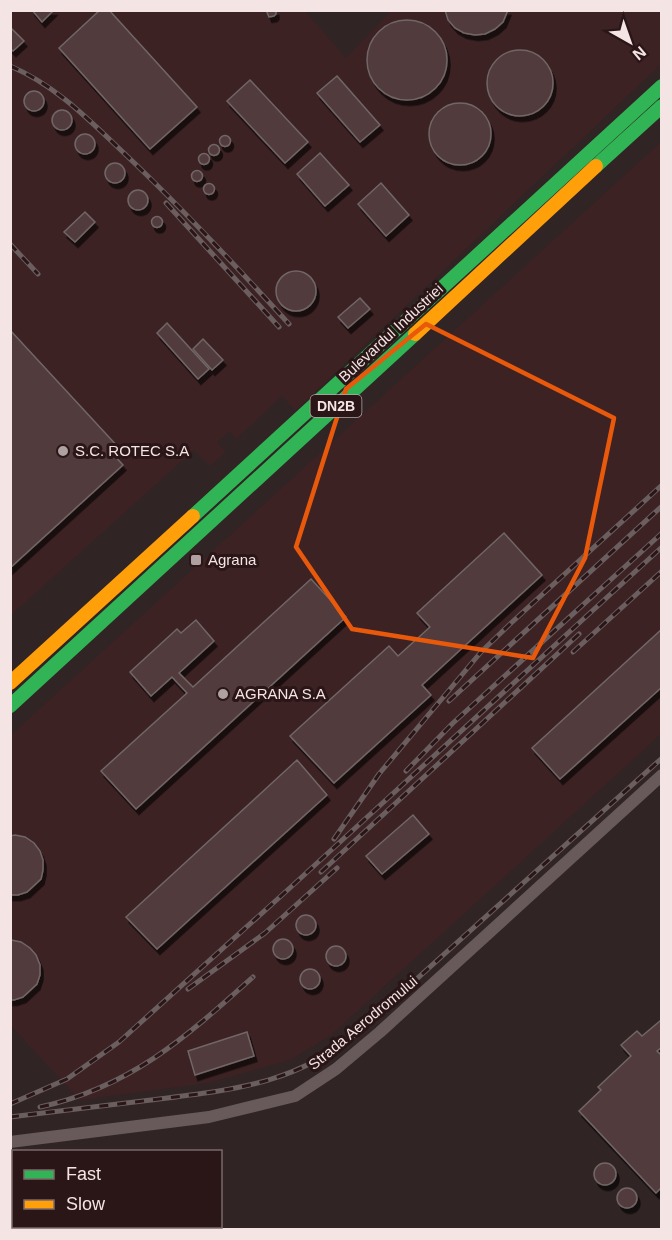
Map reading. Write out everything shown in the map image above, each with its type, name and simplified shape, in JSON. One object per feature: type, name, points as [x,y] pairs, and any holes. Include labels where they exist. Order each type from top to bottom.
[{"type":"main road","name":"Bulevardul Industriei","points":[[10,683],[662,86]]},
{"type":"main road","name":"Bulevardul Industriei","points":[[10,706],[662,106]]},
{"type":"street","name":"Strada Aerodromului","points":[[10,1142],[209,1117],[295,1096],[336,1069],[380,1032],[662,775]]},
{"type":"highlighted area","points":[[426,324],[614,418],[585,558],[533,658],[352,629],[296,547],[346,389]]},
{"type":"shaded area","points":[[11,11],[305,11],[346,58],[391,11],[661,11],[661,64],[295,411],[282,396],[236,439],[230,431],[217,442],[226,452],[210,466],[194,450],[11,615]]},
{"type":"shaded area","points":[[661,142],[661,734],[331,1035],[290,1060],[208,1083],[80,1100],[11,1026],[11,735]]},
{"type":"building","points":[[32,10],[54,10],[42,22]]},
{"type":"building","points":[[100,10],[109,10],[197,107],[150,149],[59,48]]},
{"type":"building","points":[[266,10],[276,10],[276,14],[269,17]]},
{"type":"building","points":[[445,10],[508,10],[503,22],[495,29],[485,34],[475,35],[455,28],[448,20]]},
{"type":"building","points":[[407,20],[422,23],[435,32],[444,45],[447,60],[444,75],[435,88],[422,97],[407,100],[392,97],[379,88],[370,75],[367,60],[370,45],[379,32],[392,23]]},
{"type":"building","points":[[10,27],[24,41],[13,51],[10,48]]},
{"type":"building","points":[[520,50],[533,53],[543,60],[550,70],[553,83],[550,96],[543,106],[533,113],[520,116],[507,113],[497,106],[490,96],[487,83],[490,70],[497,60],[507,53]]},
{"type":"building","points":[[337,76],[380,125],[360,142],[317,93]]},
{"type":"building","points":[[250,80],[308,142],[285,163],[227,101]]},
{"type":"building","points":[[34,91],[41,94],[44,101],[41,108],[34,111],[27,108],[24,101],[27,94]]},
{"type":"building","points":[[460,103],[472,105],[482,112],[489,122],[491,134],[489,146],[482,156],[472,163],[460,165],[448,163],[438,156],[431,146],[429,134],[431,122],[438,112],[448,105]]},
{"type":"building","points":[[62,110],[69,113],[72,120],[69,127],[62,130],[55,127],[52,120],[55,113]]},
{"type":"building","points":[[85,134],[92,137],[95,144],[92,151],[85,154],[78,151],[75,144],[78,137]]},
{"type":"building","points":[[225,136],[229,137],[229,145],[225,146],[221,145],[220,141],[221,137]]},
{"type":"building","points":[[214,145],[218,146],[218,154],[214,155],[210,154],[209,150],[210,146]]},
{"type":"building","points":[[320,153],[349,185],[325,206],[297,174]]},
{"type":"building","points":[[204,154],[208,155],[208,163],[204,164],[200,163],[199,159],[200,155]]},
{"type":"building","points":[[115,163],[122,166],[125,173],[122,180],[115,183],[108,180],[105,173],[108,166]]},
{"type":"building","points":[[197,171],[201,172],[201,180],[197,181],[193,180],[192,176],[193,172]]},
{"type":"building","points":[[381,183],[409,215],[386,236],[358,204]]},
{"type":"building","points":[[209,184],[213,185],[213,193],[209,194],[205,193],[204,189],[205,185]]},
{"type":"building","points":[[138,190],[145,193],[148,200],[145,207],[138,210],[131,207],[128,200],[131,193]]},
{"type":"building","points":[[85,212],[95,222],[75,242],[64,232]]},
{"type":"building","points":[[157,217],[161,218],[161,226],[157,227],[153,226],[152,222],[153,218]]},
{"type":"building","points":[[296,271],[310,277],[316,291],[310,305],[296,311],[282,305],[276,291],[282,277]]},
{"type":"building","points":[[360,298],[370,309],[348,328],[338,317]]},
{"type":"building","points":[[167,323],[209,369],[198,379],[157,333]]},
{"type":"building","name":"S.C. ROTEC S.A","points":[[10,330],[119,448],[113,454],[123,465],[10,568]]},
{"type":"building","points":[[203,339],[223,360],[212,370],[193,349]]},
{"type":"building","points":[[504,533],[542,575],[422,685],[431,695],[334,783],[290,736],[389,646],[398,656],[430,627],[417,613]]},
{"type":"building","name":"AGRANA S.A","points":[[311,579],[346,617],[136,809],[101,771],[187,693],[172,677],[151,696],[130,672],[177,629],[181,633],[196,620],[214,641],[179,673],[193,687]]},
{"type":"building","points":[[662,629],[662,687],[560,779],[532,748]]},
{"type":"building","points":[[297,760],[327,795],[157,949],[126,917]]},
{"type":"building","points":[[413,815],[429,834],[382,874],[366,856]]},
{"type":"building","points":[[10,836],[25,837],[34,843],[43,860],[43,870],[41,879],[27,892],[10,895]]},
{"type":"building","points":[[306,915],[313,918],[316,925],[313,932],[306,935],[299,932],[296,925],[299,918]]},
{"type":"building","points":[[283,939],[290,942],[293,949],[290,956],[283,959],[276,956],[273,949],[276,942]]},
{"type":"building","points":[[11,940],[21,942],[30,948],[40,965],[37,984],[23,997],[14,1000],[10,1000]]},
{"type":"building","points":[[336,946],[343,949],[346,956],[343,963],[336,966],[329,963],[326,956],[329,949]]},
{"type":"building","points":[[310,969],[317,972],[320,979],[317,986],[310,989],[303,986],[300,979],[303,972]]},
{"type":"building","points":[[660,1021],[662,1023],[662,1047],[657,1051],[662,1056],[662,1187],[656,1193],[579,1111],[601,1090],[598,1087],[631,1056],[621,1045],[637,1031],[642,1036]]},
{"type":"building","points":[[247,1032],[254,1056],[195,1075],[188,1051]]},
{"type":"building","points":[[605,1163],[613,1166],[616,1174],[613,1182],[605,1185],[597,1182],[594,1174],[597,1166]]},
{"type":"building","points":[[627,1188],[634,1191],[637,1198],[634,1205],[627,1208],[620,1205],[617,1198],[620,1191]]},
{"type":"railway","points":[[10,66],[43,84],[72,105],[189,217],[289,324]]},
{"type":"railway","points":[[166,203],[279,327]]},
{"type":"railway","points":[[10,244],[38,274]]},
{"type":"railway","points":[[334,839],[379,774],[481,652],[662,485]]},
{"type":"railway","points":[[449,701],[662,506]]},
{"type":"railway","points":[[406,771],[453,723],[662,533]]},
{"type":"railway","points":[[10,1104],[67,1079],[119,1042],[662,547]]},
{"type":"railway","points":[[573,652],[662,571]]},
{"type":"railway","points":[[321,872],[579,634]]},
{"type":"railway","points":[[10,1117],[209,1093],[262,1082],[312,1063],[360,1030],[662,758]]},
{"type":"railway","points":[[188,989],[265,933],[337,868]]},
{"type":"railway","points":[[40,1107],[73,1098],[130,1073],[180,1039],[253,977]]},
{"type":"traffic: fast","points":[[193,516],[662,86]]},
{"type":"traffic: fast","points":[[596,166],[662,106]]},
{"type":"traffic: fast","points":[[10,706],[415,334]]},
{"type":"traffic: slow","points":[[415,334],[596,166]]},
{"type":"traffic: slow","points":[[10,683],[193,516]]},
{"type":"place","name":"S.C. ROTEC S.A","points":[[63,451]]},
{"type":"place","name":"Agrana","points":[[196,560]]},
{"type":"place","name":"AGRANA S.A","points":[[223,694]]}]
